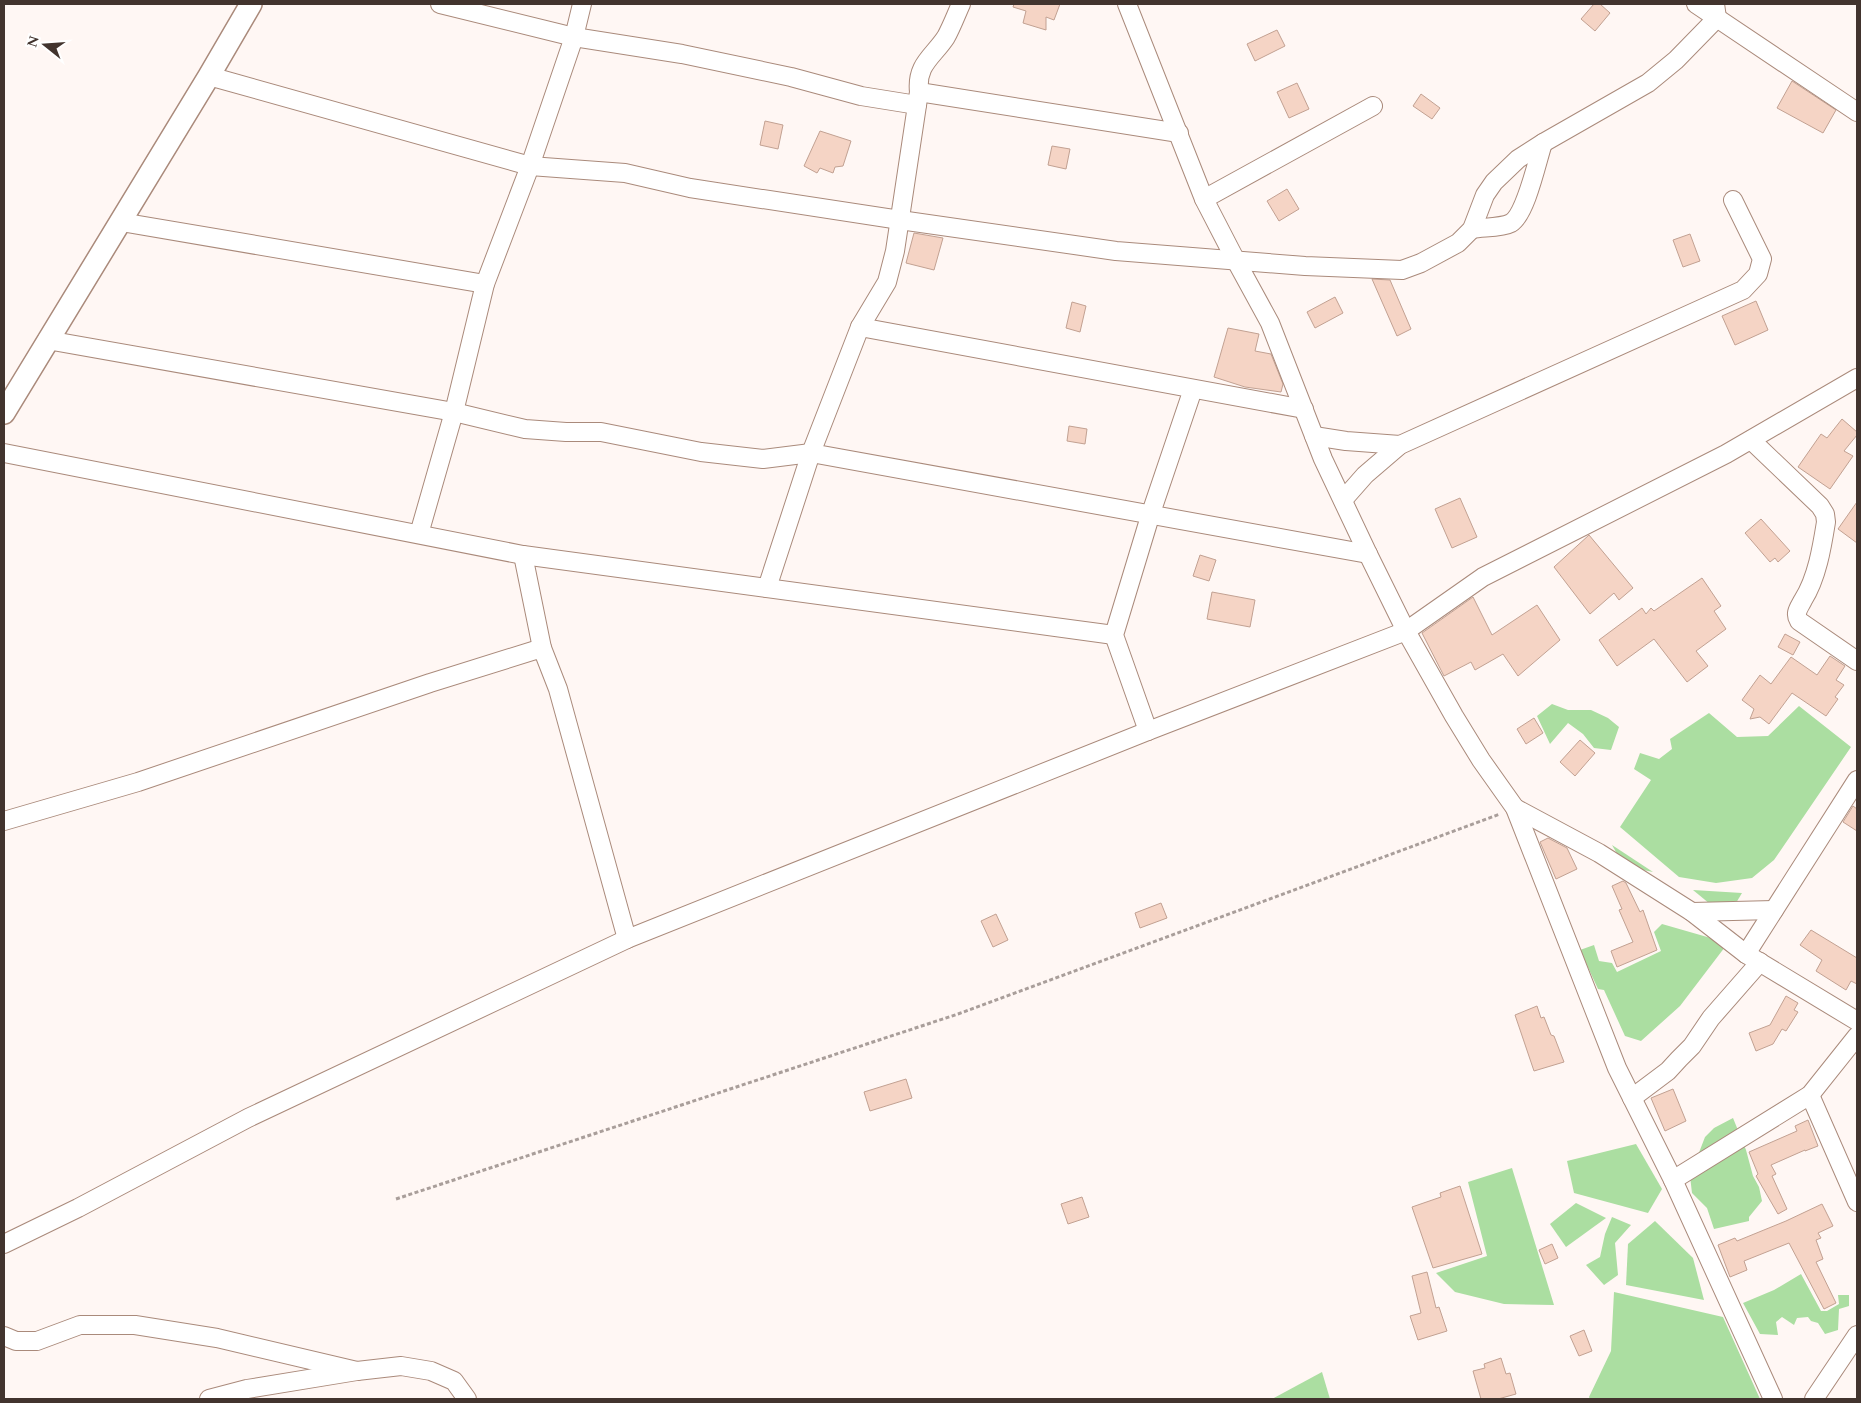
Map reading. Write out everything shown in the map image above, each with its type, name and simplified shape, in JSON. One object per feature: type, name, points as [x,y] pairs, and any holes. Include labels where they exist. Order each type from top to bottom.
[{"type":"street","points":[[4,413],[251,4]]},
{"type":"street","points":[[440,4],[574,37],[682,54],[791,77],[861,96],[918,98],[1179,133]]},
{"type":"street","points":[[419,534],[454,412],[485,284],[530,166],[574,37],[582,4]]},
{"type":"street","points":[[767,588],[811,453],[860,327],[887,282],[896,251],[918,98],[918,80],[926,60],[953,25],[961,4]]},
{"type":"street","points":[[1127,4],[1204,200],[1270,323],[1323,459],[1368,554],[1406,631],[1458,723],[1515,808],[1617,1068],[1673,1180],[1773,1399]]},
{"type":"street","points":[[1696,4],[1716,11],[1857,112]]},
{"type":"street","points":[[209,76],[530,166],[625,173],[690,188],[1116,251],[1305,266],[1402,270],[1421,263],[1458,243],[1472,229],[1485,195],[1494,182],[1518,160],[1543,143],[1648,83],[1676,60],[1716,11]]},
{"type":"street","points":[[1204,200],[1373,106]]},
{"type":"street","points":[[1472,229],[1504,225],[1512,222],[1519,216],[1525,205],[1543,143]]},
{"type":"street","points":[[1343,500],[1365,475],[1400,446],[1743,290],[1758,274],[1762,260],[1733,200]]},
{"type":"street","points":[[121,222],[485,284]]},
{"type":"street","points":[[860,327],[1304,409]]},
{"type":"street","points":[[47,340],[454,412],[525,428],[566,432],[601,432],[701,452],[763,459],[811,453],[1151,513],[1368,554]]},
{"type":"street","points":[[4,1244],[78,1208],[248,1118],[627,939],[1148,731],[1406,631],[1483,577],[1751,440],[1857,378]]},
{"type":"street","points":[[1148,731],[1114,635],[1151,513],[1193,390]]},
{"type":"street","points":[[1314,436],[1400,446]]},
{"type":"street","points":[[1751,440],[1820,506],[1825,514],[1826,522],[1815,571],[1804,599],[1797,610],[1797,617],[1799,621],[1857,661]]},
{"type":"street","points":[[4,453],[523,555],[1114,635]]},
{"type":"street","points":[[523,555],[542,648],[558,689],[627,939]]},
{"type":"street","points":[[4,821],[138,782],[430,683],[542,648]]},
{"type":"street","points":[[1632,1098],[1668,1071],[1692,1046],[1753,958],[1774,910],[1857,780]]},
{"type":"street","points":[[1515,808],[1599,853],[1692,912],[1753,958],[1857,1021]]},
{"type":"street","points":[[1692,912],[1774,910]]},
{"type":"street","points":[[1673,1180],[1810,1095],[1857,1036]]},
{"type":"street","points":[[1810,1095],[1857,1202]]},
{"type":"street","points":[[4,1336],[16,1341],[37,1341],[80,1325],[135,1325],[217,1338],[357,1370]]},
{"type":"street","points":[[1814,1399],[1857,1335]]},
{"type":"street","points":[[209,1399],[247,1389],[357,1370],[401,1366],[431,1371],[454,1381],[467,1399]]},
{"type":"path","points":[[396,1199],[958,1014],[1515,808]]},
{"type":"green space","points":[[1552,704],[1568,710],[1591,710],[1608,718],[1619,727],[1611,750],[1594,748],[1583,734],[1568,723],[1550,744],[1537,716]]},
{"type":"green space","points":[[1799,706],[1851,747],[1774,860],[1752,878],[1716,883],[1679,877],[1620,827],[1651,780],[1634,769],[1640,753],[1659,759],[1672,749],[1670,739],[1709,713],[1737,737],[1768,736]]},
{"type":"green space","points":[[1612,845],[1653,872],[1624,866]]},
{"type":"green space","points":[[1693,890],[1742,893],[1727,918]]},
{"type":"green space","points":[[1662,924],[1728,943],[1680,1006],[1641,1041],[1625,1036],[1604,990],[1598,989],[1580,950],[1594,945],[1599,961],[1612,963],[1617,972],[1661,951],[1654,932]]},
{"type":"green space","points":[[1733,1118],[1746,1150],[1753,1176],[1759,1187],[1762,1201],[1749,1217],[1749,1221],[1714,1229],[1707,1208],[1692,1193],[1690,1176],[1705,1137],[1714,1128]]},
{"type":"green space","points":[[1636,1144],[1662,1189],[1648,1213],[1574,1193],[1567,1161]]},
{"type":"green space","points":[[1512,1168],[1554,1305],[1504,1304],[1455,1292],[1436,1273],[1487,1256],[1468,1182]]},
{"type":"green space","points":[[1576,1203],[1606,1218],[1566,1247],[1550,1224]]},
{"type":"green space","points":[[1612,1217],[1631,1225],[1615,1243],[1618,1275],[1604,1285],[1586,1265],[1600,1257],[1605,1234]]},
{"type":"green space","points":[[1655,1221],[1693,1258],[1704,1300],[1626,1285],[1628,1244]]},
{"type":"green space","points":[[1801,1274],[1821,1311],[1827,1311],[1839,1304],[1838,1295],[1849,1295],[1849,1306],[1839,1309],[1838,1330],[1825,1334],[1818,1323],[1811,1321],[1808,1317],[1797,1318],[1794,1325],[1782,1317],[1776,1322],[1778,1335],[1760,1334],[1743,1303],[1774,1290]]},
{"type":"green space","points":[[1614,1292],[1723,1317],[1760,1399],[1590,1399],[1589,1397],[1611,1351]]},
{"type":"green space","points":[[1322,1372],[1330,1399],[1272,1399]]},
{"type":"building","points":[[1014,4],[1060,4],[1054,20],[1046,17],[1046,30],[1023,23],[1026,11],[1013,7]]},
{"type":"building","points":[[1594,4],[1600,4],[1610,13],[1595,31],[1581,19]]},
{"type":"building","points":[[1277,30],[1285,46],[1255,61],[1247,44]]},
{"type":"building","points":[[1792,81],[1836,110],[1823,133],[1777,108]]},
{"type":"building","points":[[1297,83],[1309,109],[1289,118],[1277,92]]},
{"type":"building","points":[[1421,94],[1440,108],[1432,119],[1413,106]]},
{"type":"building","points":[[765,121],[783,125],[778,149],[760,145]]},
{"type":"building","points":[[820,131],[851,141],[843,166],[835,167],[833,173],[820,168],[817,173],[804,166]]},
{"type":"building","points":[[1052,146],[1070,149],[1066,169],[1048,165]]},
{"type":"building","points":[[1287,189],[1299,209],[1279,221],[1267,201]]},
{"type":"building","points":[[914,233],[943,238],[934,270],[906,263]]},
{"type":"building","points":[[1690,234],[1700,261],[1683,267],[1673,240]]},
{"type":"building","points":[[1372,279],[1390,280],[1411,329],[1397,336]]},
{"type":"building","points":[[1335,297],[1343,313],[1315,328],[1307,312]]},
{"type":"building","points":[[1756,301],[1768,330],[1735,345],[1722,316]]},
{"type":"building","points":[[1072,302],[1086,306],[1080,332],[1066,328]]},
{"type":"building","points":[[1228,328],[1259,334],[1255,351],[1271,354],[1283,384],[1281,392],[1245,387],[1214,377]]},
{"type":"building","points":[[1842,419],[1857,432],[1857,435],[1844,451],[1853,456],[1830,489],[1798,467],[1821,434],[1827,438]]},
{"type":"building","points":[[1069,426],[1087,429],[1085,444],[1067,441]]},
{"type":"building","points":[[1460,498],[1477,537],[1452,548],[1435,509]]},
{"type":"building","points":[[1857,502],[1857,543],[1838,529]]},
{"type":"building","points":[[1761,519],[1790,551],[1778,562],[1775,558],[1770,562],[1745,533]]},
{"type":"building","points":[[1589,535],[1633,588],[1619,600],[1614,593],[1590,614],[1554,567]]},
{"type":"building","points":[[1200,555],[1216,560],[1209,581],[1193,576]]},
{"type":"building","points":[[1702,578],[1721,606],[1714,611],[1726,629],[1696,651],[1708,666],[1687,682],[1654,639],[1617,666],[1599,640],[1642,608],[1646,614],[1651,608],[1654,611]]},
{"type":"building","points":[[1212,592],[1255,600],[1250,627],[1207,619]]},
{"type":"building","points":[[1473,597],[1492,635],[1537,605],[1560,640],[1518,676],[1503,654],[1475,670],[1471,662],[1444,676],[1422,633]]},
{"type":"building","points":[[1785,634],[1800,642],[1793,655],[1778,647]]},
{"type":"building","points":[[1830,656],[1845,666],[1836,680],[1844,685],[1835,697],[1838,699],[1826,716],[1792,693],[1769,724],[1760,717],[1750,719],[1754,709],[1742,700],[1760,675],[1771,684],[1791,657],[1817,675]]},
{"type":"building","points":[[1534,718],[1543,733],[1526,744],[1517,729]]},
{"type":"building","points":[[1580,740],[1595,753],[1575,776],[1560,762]]},
{"type":"building","points":[[1853,806],[1857,809],[1857,831],[1843,822]]},
{"type":"building","points":[[1548,838],[1567,848],[1577,869],[1556,879],[1540,842]]},
{"type":"building","points":[[1623,881],[1626,883],[1640,912],[1643,910],[1657,950],[1617,967],[1611,951],[1633,942],[1619,910],[1622,909],[1612,886]]},
{"type":"building","points":[[1161,903],[1167,918],[1140,928],[1135,913]]},
{"type":"building","points":[[996,914],[1008,940],[993,947],[981,921]]},
{"type":"building","points":[[1811,930],[1857,958],[1857,984],[1851,981],[1846,990],[1816,971],[1822,960],[1800,945]]},
{"type":"building","points":[[1786,996],[1798,1003],[1794,1010],[1798,1012],[1786,1031],[1782,1029],[1773,1044],[1756,1051],[1749,1033],[1770,1025]]},
{"type":"building","points":[[1537,1006],[1541,1018],[1544,1017],[1551,1035],[1554,1036],[1564,1062],[1534,1071],[1515,1015]]},
{"type":"building","points":[[906,1079],[912,1098],[870,1111],[864,1092]]},
{"type":"building","points":[[1673,1089],[1686,1121],[1665,1131],[1651,1098]]},
{"type":"building","points":[[1808,1120],[1818,1146],[1771,1165],[1776,1174],[1772,1176],[1787,1209],[1778,1214],[1756,1176],[1758,1174],[1749,1152],[1797,1131],[1795,1126]]},
{"type":"building","points":[[1460,1186],[1482,1254],[1433,1268],[1412,1207],[1441,1197],[1440,1193]]},
{"type":"building","points":[[1082,1197],[1089,1217],[1068,1224],[1061,1204]]},
{"type":"building","points":[[1822,1204],[1833,1226],[1818,1233],[1821,1238],[1816,1240],[1823,1259],[1816,1262],[1836,1303],[1824,1309],[1789,1243],[1744,1261],[1747,1270],[1730,1277],[1718,1245],[1735,1238],[1737,1241]]},
{"type":"building","points":[[1552,1244],[1558,1258],[1545,1264],[1539,1250]]},
{"type":"building","points":[[1427,1272],[1436,1308],[1439,1307],[1447,1331],[1418,1340],[1410,1316],[1421,1313],[1412,1276]]},
{"type":"building","points":[[1584,1330],[1592,1351],[1579,1356],[1570,1336]]},
{"type":"building","points":[[1501,1358],[1506,1374],[1510,1373],[1516,1394],[1498,1399],[1481,1399],[1473,1371],[1485,1368],[1484,1364]]}]
